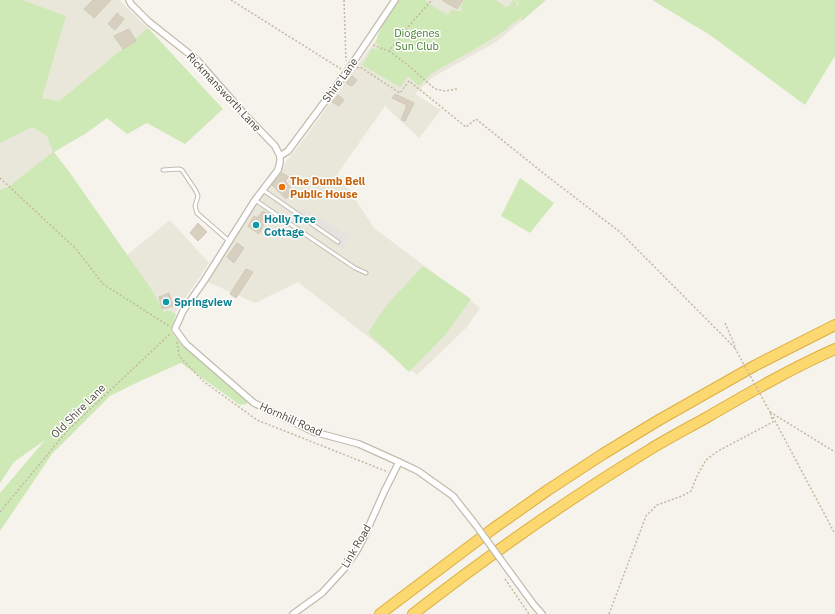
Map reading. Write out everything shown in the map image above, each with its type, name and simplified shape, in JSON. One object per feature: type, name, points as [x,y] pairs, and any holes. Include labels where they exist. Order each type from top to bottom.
[{"type":"highway","points":[[380,614],[494,528],[603,454],[659,420],[756,365],[835,325]]},
{"type":"highway","points":[[413,614],[477,565],[531,527],[649,450],[764,384],[835,349]]},
{"type":"street","name":"Rickmansworth Lane","points":[[129,0],[131,4],[149,22],[197,60],[275,146],[280,156]]},
{"type":"street","name":"Shire Lane","points":[[280,156],[288,151],[346,72],[395,0]]},
{"type":"street","points":[[175,329],[183,311],[204,281],[255,200],[278,170],[280,156]]},
{"type":"street","name":"Hornhill Road","points":[[175,329],[186,344],[254,403],[314,432],[359,444],[399,462],[418,471],[453,496],[542,614]]},
{"type":"street","name":"Link Road","points":[[293,614],[322,593],[344,569],[356,552],[399,462]]},
{"type":"lane","points":[[163,170],[182,170],[198,196],[195,206],[197,213],[229,241]]},
{"type":"lane","points":[[263,190],[338,242]]},
{"type":"lane","points":[[255,200],[324,248],[366,273]]},
{"type":"path","points":[[231,0],[346,72]]},
{"type":"path","points":[[344,0],[346,72]]},
{"type":"path","points":[[389,51],[432,0]]},
{"type":"path","points":[[367,41],[375,46],[389,51],[435,89],[445,91],[457,89]]},
{"type":"path","points":[[346,72],[360,67],[400,93],[409,81],[466,127],[476,119],[620,232],[735,348]]},
{"type":"path","points":[[0,178],[76,248],[103,284],[175,329]]},
{"type":"path","points":[[725,323],[735,348],[835,534]]},
{"type":"path","name":"Old Shire Lane","points":[[0,512],[67,431],[175,329]]},
{"type":"path","points":[[770,412],[835,452]]},
{"type":"path","points":[[609,614],[646,516],[657,505],[691,491],[706,460],[718,451],[773,422],[770,412]]},
{"type":"path","points":[[505,579],[529,614]]},
{"type":"shaded area","points":[[23,0],[119,0],[148,28],[59,101],[42,98],[66,16]]},
{"type":"shaded area","points":[[408,0],[547,0],[496,42],[433,77],[415,94],[441,110],[419,138],[385,106],[338,173],[374,228],[480,308],[466,328],[417,375],[298,282],[255,303],[208,282],[250,207],[304,139],[367,52]]},
{"type":"shaded area","points":[[32,127],[47,136],[54,152],[8,187],[0,190],[0,143]]},
{"type":"shaded area","points":[[278,195],[300,213],[302,208],[349,236],[343,249],[273,202]]},
{"type":"shaded area","points":[[170,220],[209,263],[170,320],[127,255]]},
{"type":"green space","points":[[0,0],[23,0],[66,16],[42,98],[59,101],[148,28],[223,109],[185,144],[147,123],[127,134],[107,118],[85,134],[54,152],[151,289],[165,313],[167,310],[176,314],[171,331],[183,346],[245,398],[247,404],[240,405],[181,363],[110,396],[52,454],[0,531],[0,493],[45,440],[14,462],[0,483],[0,190],[8,187],[53,152],[47,136],[32,127],[0,143]]},
{"type":"green space","name":"Diogenes Sun Club","points":[[399,0],[425,0],[448,15],[452,9],[455,11],[463,11],[460,8],[464,0],[496,0],[506,7],[509,6],[513,0],[518,3],[512,11],[519,4],[519,2],[515,0],[545,0],[522,21],[521,17],[487,42],[432,73],[419,86],[408,76],[400,87],[362,65],[372,48],[377,50],[380,46],[375,43],[383,23]]},
{"type":"green space","points":[[652,0],[835,0],[835,56],[805,105],[710,35]]},
{"type":"green space","points":[[520,178],[554,203],[530,233],[501,216]]},
{"type":"green space","points":[[423,266],[471,299],[446,334],[409,372],[368,333],[389,303]]},
{"type":"building","points":[[93,0],[111,0],[94,18],[84,9]]},
{"type":"building","points":[[442,0],[463,0],[457,9]]},
{"type":"building","points":[[117,13],[124,19],[115,30],[108,24]]},
{"type":"building","points":[[129,29],[136,41],[123,49],[114,36]]},
{"type":"building","points":[[352,76],[357,80],[352,86],[346,83]]},
{"type":"building","points":[[395,94],[414,103],[405,121],[401,120],[407,105],[392,98]]},
{"type":"building","points":[[338,95],[344,100],[339,106],[332,102]]},
{"type":"building","name":"The Dumb Bell Public House","points":[[282,173],[289,177],[285,181],[293,190],[288,192],[290,195],[286,199],[272,185]]},
{"type":"building","points":[[263,211],[274,218],[269,222],[266,220],[259,234],[248,226],[254,216],[257,218]]},
{"type":"building","points":[[198,223],[207,232],[198,241],[190,233]]},
{"type":"building","points":[[237,243],[244,248],[234,263],[227,257]]},
{"type":"building","points":[[246,269],[253,272],[236,298],[230,294]]},
{"type":"building","name":"Springview","points":[[169,293],[173,306],[162,309],[159,297]]},
{"type":"place","name":"The Dumb Bell Public House","points":[[282,187]]},
{"type":"place","name":"Holly Tree Cottage","points":[[256,225]]},
{"type":"place","name":"Springview","points":[[166,302]]}]
